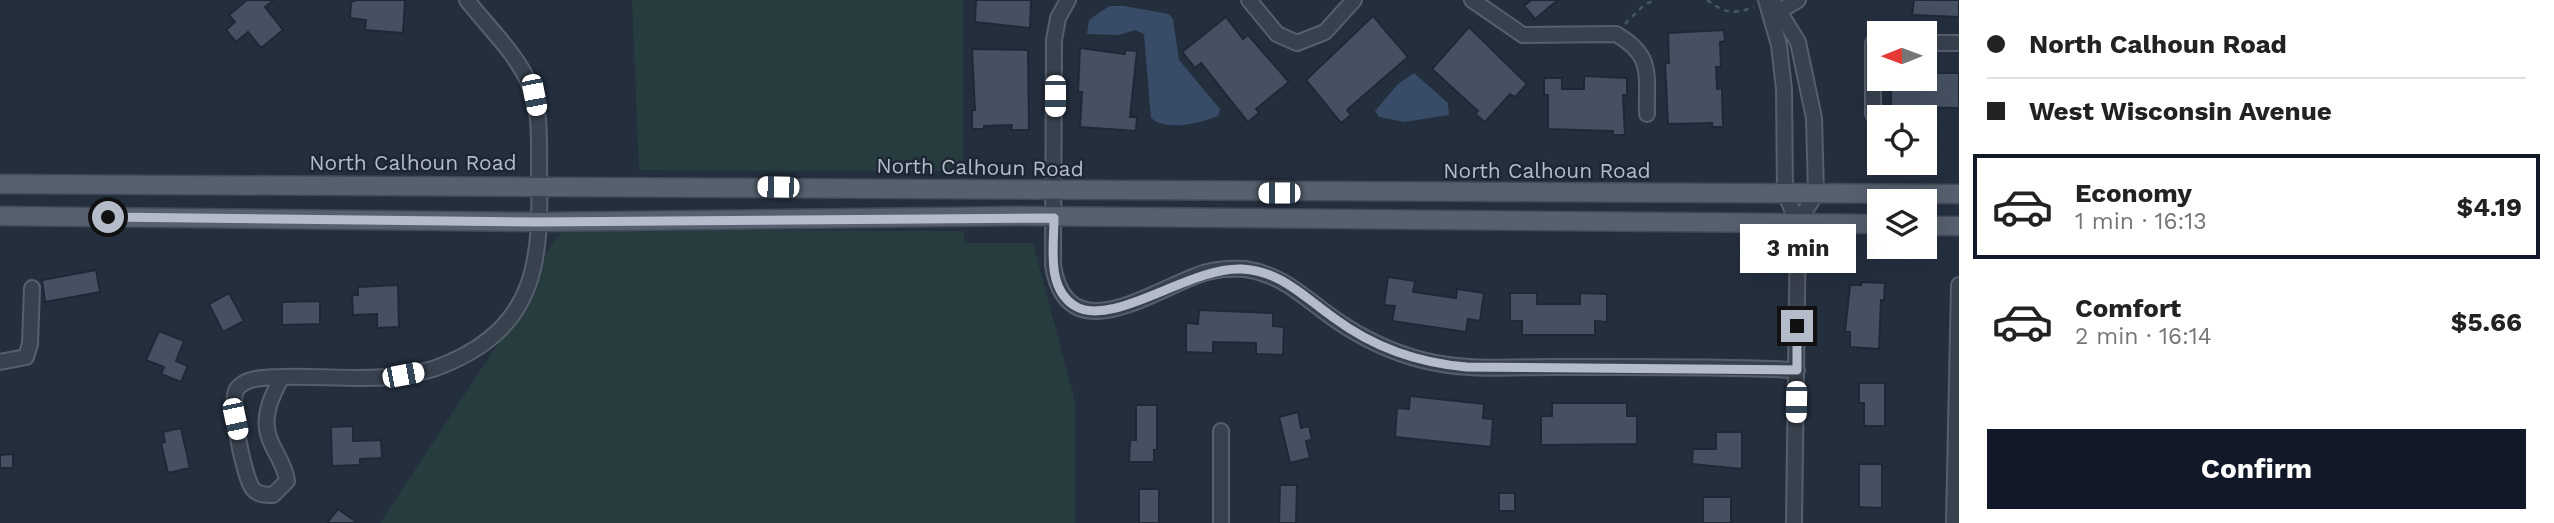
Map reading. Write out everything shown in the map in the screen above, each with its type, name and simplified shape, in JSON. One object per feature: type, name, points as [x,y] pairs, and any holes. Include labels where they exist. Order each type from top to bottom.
[{"type":"main road","name":"North Calhoun Road","points":[[0,184],[539,184],[1055,190],[1959,194]]},
{"type":"main road","points":[[1358,192],[1359,221]]},
{"type":"main road","points":[[0,216],[538,222],[1054,218],[1867,224]]},
{"type":"main road","points":[[1937,226],[1959,226]]},
{"type":"street","points":[[282,377],[272,396],[266,423],[270,440],[286,470],[287,481],[273,495],[263,495],[253,489],[248,476],[235,419],[233,397],[237,389],[247,381],[282,377],[403,375],[429,370],[462,356],[495,332],[520,303],[536,268],[539,184],[537,112],[528,80],[467,0]]},
{"type":"street","points":[[1068,0],[1058,18],[1055,40],[1056,283],[1067,300],[1086,311],[1116,309],[1200,274],[1242,269],[1275,277],[1294,286],[1333,318],[1383,346],[1445,365],[1797,370]]},
{"type":"street","points":[[1249,0],[1277,34],[1287,41],[1297,43],[1325,32],[1354,0]]},
{"type":"street","points":[[1472,0],[1523,35],[1616,34],[1641,52],[1646,67],[1647,114]]},
{"type":"street","points":[[1771,6],[1798,0]]},
{"type":"street","points":[[1771,6],[1784,89],[1785,194],[1798,222],[1794,523]]},
{"type":"street","points":[[1771,6],[1798,42],[1810,88],[1816,194],[1798,222]]},
{"type":"street","points":[[1937,43],[1959,43]]},
{"type":"street","points":[[1954,523],[1959,285]]},
{"type":"street","points":[[0,362],[26,357],[30,344],[32,288]]},
{"type":"street","points":[[1221,431],[1221,523]]},
{"type":"path","points":[[1616,34],[1644,5],[1655,0]]},
{"type":"path","points":[[1707,0],[1721,11],[1735,14],[1771,6]]},
{"type":"green space","points":[[632,0],[963,0],[963,171],[639,170]]},
{"type":"green space","points":[[569,229],[964,231],[965,243],[1033,243],[1075,401],[1075,523],[380,523],[532,292],[550,247],[561,233]]},
{"type":"water","points":[[1109,6],[1169,14],[1173,19],[1179,60],[1220,109],[1218,116],[1175,125],[1166,125],[1151,118],[1144,34],[1135,30],[1119,35],[1087,34],[1089,20]]},
{"type":"water","points":[[1414,73],[1448,103],[1449,115],[1404,122],[1379,117],[1375,111],[1398,84]]},
{"type":"building","points":[[247,0],[274,0],[265,7],[283,30],[261,48],[248,32],[236,42],[226,30],[235,22],[229,15]]},
{"type":"building","points":[[405,0],[403,33],[365,30],[366,20],[350,18],[351,2]]},
{"type":"building","points":[[976,0],[1031,0],[1030,28],[975,22]]},
{"type":"building","points":[[1531,0],[1558,0],[1535,19],[1524,6]]},
{"type":"building","points":[[1914,0],[1959,0],[1959,17],[1912,15]]},
{"type":"building","points":[[1373,16],[1408,57],[1347,110],[1351,115],[1341,123],[1306,80]]},
{"type":"building","points":[[1226,17],[1243,39],[1248,35],[1289,82],[1256,109],[1259,113],[1248,122],[1201,63],[1195,68],[1182,52]]},
{"type":"building","points":[[1469,27],[1527,84],[1515,97],[1510,94],[1485,122],[1475,114],[1478,111],[1432,69]]},
{"type":"building","points":[[1724,30],[1725,41],[1720,42],[1721,67],[1716,67],[1717,89],[1722,88],[1723,127],[1712,127],[1712,123],[1668,124],[1665,63],[1669,63],[1668,33]]},
{"type":"building","points":[[1080,48],[1125,54],[1125,50],[1137,51],[1130,117],[1137,117],[1136,131],[1080,127]]},
{"type":"building","points":[[972,49],[1028,50],[1029,130],[1011,130],[1012,125],[972,129],[972,110],[975,110]]},
{"type":"building","points":[[1937,73],[1959,73],[1959,108],[1891,105],[1891,91],[1937,91]]},
{"type":"building","points":[[1584,76],[1627,78],[1627,95],[1623,95],[1625,135],[1613,135],[1613,131],[1548,129],[1548,95],[1544,95],[1544,78],[1562,78],[1562,89],[1584,89]]},
{"type":"building","points":[[96,270],[100,292],[45,302],[42,280]]},
{"type":"building","points":[[1388,277],[1415,281],[1413,292],[1456,298],[1457,289],[1484,293],[1480,321],[1468,319],[1466,332],[1392,321],[1395,306],[1384,305]]},
{"type":"building","points":[[1861,282],[1885,283],[1884,301],[1881,300],[1879,349],[1850,347],[1850,332],[1845,332],[1850,285],[1861,285]]},
{"type":"building","points":[[398,285],[399,327],[377,328],[377,314],[353,315],[352,295],[358,295],[358,287]]},
{"type":"building","points":[[229,293],[244,321],[223,332],[209,304]]},
{"type":"building","points":[[1510,293],[1537,293],[1537,304],[1580,304],[1580,293],[1607,294],[1607,322],[1595,321],[1595,335],[1522,335],[1522,321],[1510,321]]},
{"type":"building","points":[[320,301],[320,324],[282,325],[282,302]]},
{"type":"building","points":[[1199,310],[1273,313],[1273,326],[1284,327],[1283,355],[1256,354],[1256,343],[1213,342],[1213,353],[1186,352],[1186,323],[1198,324]]},
{"type":"building","points":[[159,331],[184,341],[176,361],[188,366],[181,382],[161,374],[164,367],[146,360]]},
{"type":"building","points":[[1859,383],[1885,383],[1885,426],[1864,426],[1864,403],[1859,403]]},
{"type":"building","points":[[1410,396],[1484,404],[1483,418],[1493,419],[1491,447],[1395,437],[1397,408],[1409,409]]},
{"type":"building","points":[[1552,403],[1627,403],[1627,416],[1637,416],[1637,444],[1541,445],[1541,416],[1552,416]]},
{"type":"building","points":[[1136,405],[1157,405],[1157,450],[1154,450],[1154,462],[1129,462],[1130,440],[1136,440]]},
{"type":"building","points":[[1298,412],[1301,428],[1309,426],[1312,440],[1306,441],[1310,458],[1290,463],[1279,417]]},
{"type":"building","points":[[353,426],[353,441],[381,440],[382,458],[360,459],[360,465],[332,466],[331,427]]},
{"type":"building","points":[[181,428],[190,468],[168,473],[161,443],[165,442],[163,432]]},
{"type":"building","points":[[1716,432],[1742,432],[1742,469],[1692,464],[1693,449],[1716,449]]},
{"type":"building","points":[[13,454],[13,468],[0,468],[0,455]]},
{"type":"building","points":[[1859,464],[1882,464],[1882,508],[1859,507]]},
{"type":"building","points":[[1280,485],[1297,485],[1296,523],[1279,523]]},
{"type":"building","points":[[1139,489],[1159,489],[1159,523],[1139,523]]},
{"type":"building","points":[[1499,493],[1515,493],[1515,511],[1499,511]]},
{"type":"building","points":[[1703,497],[1731,497],[1731,523],[1703,523]]},
{"type":"building","points":[[338,509],[358,523],[327,523]]},
{"type":"route","points":[[108,217],[538,222],[1023,216],[1054,218],[1053,265],[1056,283],[1067,300],[1086,311],[1107,312],[1200,274],[1217,270],[1256,271],[1294,286],[1333,318],[1400,354],[1445,365],[1467,367],[1797,370],[1797,326]]}]
